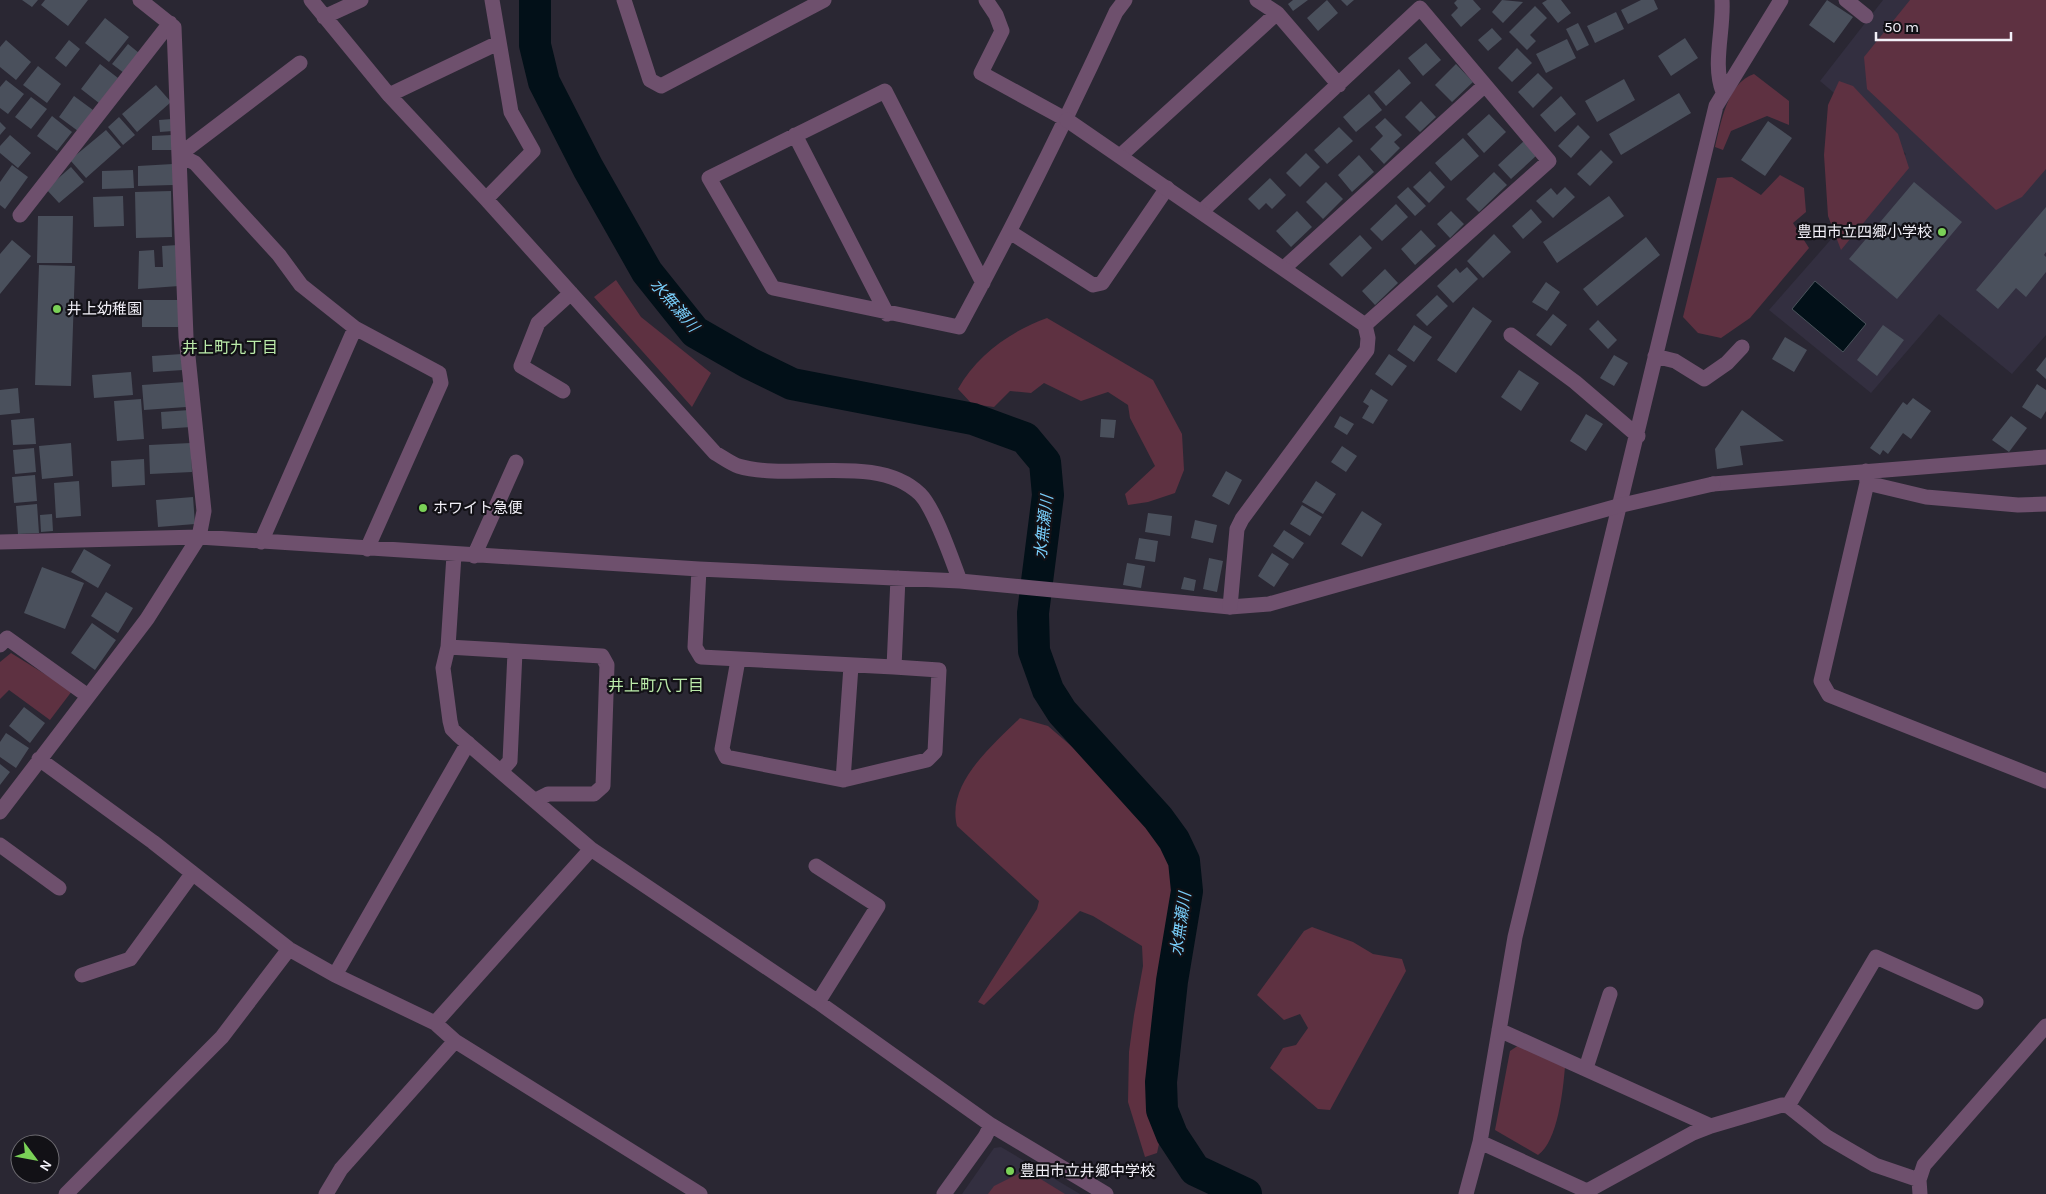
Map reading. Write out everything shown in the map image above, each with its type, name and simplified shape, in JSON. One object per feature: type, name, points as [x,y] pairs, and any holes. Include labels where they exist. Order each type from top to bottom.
[{"type":"street","points":[[0,812],[146,619],[199,537],[204,511],[186,337],[174,27],[140,0]]},
{"type":"street","points":[[311,0],[389,95],[486,199],[715,453],[737,466],[764,470],[862,472],[893,476],[921,494],[937,523],[960,581]]},
{"type":"street","points":[[324,17],[361,0]]},
{"type":"street","points":[[486,199],[533,151],[511,112],[492,0]]},
{"type":"street","points":[[626,1],[650,80],[662,86],[805,5],[824,0]]},
{"type":"street","points":[[986,0],[996,15],[1002,31],[981,73],[1067,120],[1365,325],[1368,338],[1367,350],[1242,519],[1237,529],[1230,607]]},
{"type":"street","points":[[982,283],[885,91],[709,178],[773,288],[888,314],[959,327],[1010,232],[1067,120],[1116,12],[1125,0]]},
{"type":"street","points":[[1257,0],[1277,12],[1339,84]]},
{"type":"street","points":[[1722,0],[1722,32],[1718,68],[1723,92]]},
{"type":"street","points":[[1466,1194],[1480,1142],[1515,937],[1618,506],[1638,436],[1655,356],[1716,106],[1782,0]]},
{"type":"street","points":[[1846,0],[1866,16]]},
{"type":"street","points":[[1201,212],[1424,4],[1485,85],[1549,160],[1365,325]]},
{"type":"street","points":[[1120,156],[1277,12]]},
{"type":"street","points":[[20,215],[170,23]]},
{"type":"street","points":[[389,95],[498,43]]},
{"type":"street","points":[[179,155],[300,63]]},
{"type":"street","points":[[1284,268],[1485,85]]},
{"type":"street","points":[[795,135],[888,314]]},
{"type":"street","points":[[179,155],[195,163],[278,255],[301,285],[355,328],[439,373],[441,384],[367,549]]},
{"type":"street","points":[[1010,232],[1092,285],[1102,283],[1167,188]]},
{"type":"street","points":[[563,391],[521,366],[538,323],[571,293]]},
{"type":"street","points":[[261,542],[355,328]]},
{"type":"street","points":[[1511,335],[1575,382],[1638,436]]},
{"type":"street","points":[[1655,356],[1675,361],[1704,379],[1727,363],[1742,347]]},
{"type":"street","points":[[0,542],[199,537],[454,555],[960,581],[1230,607],[1268,604],[1618,506],[1713,484],[1866,477],[2046,457]]},
{"type":"street","points":[[474,556],[516,462]]},
{"type":"street","points":[[1866,477],[1926,497],[2018,505],[2046,504]]},
{"type":"street","points":[[1866,477],[1821,682],[1829,695],[2046,781]]},
{"type":"street","points":[[454,555],[448,647],[443,668],[452,729],[591,849],[818,1002],[991,1125],[1106,1194]]},
{"type":"street","points":[[699,569],[695,647],[697,653],[702,657],[938,670],[935,752],[927,760],[843,780],[726,757],[722,749],[738,660]]},
{"type":"street","points":[[894,668],[898,578]]},
{"type":"street","points":[[0,645],[7,638],[88,696]]},
{"type":"street","points":[[448,647],[602,656],[607,665],[603,786],[594,794],[548,794],[536,800]]},
{"type":"street","points":[[501,771],[510,761],[515,652]]},
{"type":"street","points":[[843,780],[851,666]]},
{"type":"street","points":[[335,975],[468,743]]},
{"type":"street","points":[[39,759],[153,842],[288,949],[335,975],[435,1024],[455,1041],[700,1194]]},
{"type":"street","points":[[0,845],[59,888]]},
{"type":"street","points":[[435,1024],[591,849]]},
{"type":"street","points":[[816,866],[878,906],[818,1002]]},
{"type":"street","points":[[82,975],[130,959],[192,874]]},
{"type":"street","points":[[66,1194],[222,1037],[288,949]]},
{"type":"street","points":[[1788,1106],[1876,957],[1976,1002]]},
{"type":"street","points":[[1586,1068],[1610,994]]},
{"type":"street","points":[[1480,1142],[1587,1191],[1693,1133],[1782,1105],[1788,1106],[1827,1137],[1875,1165],[1920,1187],[1924,1165],[2046,1026]]},
{"type":"street","points":[[1499,1030],[1711,1126]]},
{"type":"street","points":[[326,1194],[341,1169],[455,1041]]},
{"type":"street","points":[[944,1194],[985,1137],[991,1125]]},
{"type":"shaded area","name":"豊田市立四郷小学校","points":[[1883,0],[2046,0],[2046,335],[2012,374],[1939,314],[1871,393],[1769,310],[1906,154],[1820,81]]},
{"type":"shaded area","points":[[1910,0],[2046,0],[2046,169],[2022,197],[1996,210],[1867,89],[1864,57]]},
{"type":"shaded area","points":[[1754,74],[1789,101],[1789,125],[1767,116],[1731,131],[1723,150],[1715,147],[1731,95],[1737,86]]},
{"type":"shaded area","points":[[1839,81],[1853,86],[1898,134],[1909,168],[1841,250],[1828,216],[1824,155],[1828,105]]},
{"type":"shaded area","points":[[1780,175],[1804,188],[1806,212],[1793,223],[1809,248],[1750,318],[1721,338],[1698,333],[1683,317],[1717,178],[1732,177],[1761,195]]},
{"type":"shaded area","points":[[616,280],[641,317],[711,373],[692,407],[594,297]]},
{"type":"shaded area","points":[[1815,281],[1866,324],[1843,352],[1792,309]]},
{"type":"shaded area","points":[[1047,318],[1153,380],[1182,434],[1184,470],[1175,493],[1148,502],[1128,505],[1125,494],[1155,466],[1130,418],[1128,405],[1108,392],[1081,401],[1044,383],[1031,393],[1010,391],[994,407],[972,404],[958,389],[975,365],[996,346],[1008,337]]},
{"type":"shaded area","points":[[11,653],[72,691],[50,720],[9,690],[0,699],[0,662]]},
{"type":"shaded area","points":[[1020,718],[1048,726],[1098,769],[1174,852],[1179,889],[1158,1044],[1155,1083],[1161,1135],[1157,1153],[1145,1157],[1128,1102],[1129,1052],[1143,966],[1142,946],[1093,916],[1080,911],[984,1005],[978,1002],[1037,909],[1039,901],[957,826],[955,810],[958,795],[974,766]]},
{"type":"shaded area","points":[[1312,927],[1353,942],[1373,954],[1402,959],[1406,971],[1330,1110],[1318,1109],[1270,1068],[1283,1048],[1296,1045],[1308,1028],[1300,1014],[1284,1020],[1257,995],[1304,931]]},
{"type":"shaded area","points":[[1519,1045],[1565,1067],[1561,1101],[1555,1127],[1545,1148],[1538,1155],[1495,1130],[1510,1051]]},
{"type":"shaded area","name":"豊田市立井郷中学校","points":[[1001,1147],[1080,1194],[962,1194],[994,1148]]},
{"type":"shaded area","points":[[1026,1170],[1065,1194],[988,1194],[994,1186]]},
{"type":"building","points":[[22,0],[38,0],[32,7]]},
{"type":"building","points":[[45,0],[88,0],[68,26],[41,5]]},
{"type":"building","points":[[1293,0],[1308,0],[1293,11],[1288,4]]},
{"type":"building","points":[[1327,0],[1338,13],[1318,31],[1307,18]]},
{"type":"building","points":[[1341,0],[1354,0],[1347,6]]},
{"type":"building","points":[[1457,0],[1473,0],[1481,9],[1461,27],[1451,15],[1458,8],[1454,3]]},
{"type":"building","points":[[1502,0],[1523,2],[1503,23],[1492,12]]},
{"type":"building","points":[[1547,0],[1561,0],[1571,13],[1558,23],[1542,3]]},
{"type":"building","points":[[1641,0],[1654,0],[1658,9],[1628,24],[1621,10]]},
{"type":"building","points":[[1827,0],[1853,17],[1834,43],[1809,25]]},
{"type":"building","points":[[1535,6],[1547,18],[1530,35],[1536,41],[1527,50],[1509,32]]},
{"type":"building","points":[[1616,12],[1624,29],[1595,43],[1587,26]]},
{"type":"building","points":[[105,18],[129,37],[109,62],[85,43]]},
{"type":"building","points":[[1578,23],[1589,45],[1577,51],[1566,29]]},
{"type":"building","points":[[1492,28],[1502,39],[1488,51],[1478,40]]},
{"type":"building","points":[[1685,38],[1698,58],[1671,76],[1658,56]]},
{"type":"building","points":[[1567,39],[1576,58],[1546,73],[1536,54]]},
{"type":"building","points":[[6,40],[31,62],[16,80],[0,67],[0,47]]},
{"type":"building","points":[[69,40],[80,49],[66,67],[55,58]]},
{"type":"building","points":[[1426,43],[1441,60],[1423,76],[1408,58]]},
{"type":"building","points":[[128,44],[139,53],[124,73],[112,64]]},
{"type":"building","points":[[1517,48],[1532,63],[1512,82],[1498,68]]},
{"type":"building","points":[[100,64],[118,78],[99,103],[81,89]]},
{"type":"building","points":[[1456,64],[1473,82],[1452,102],[1435,85]]},
{"type":"building","points":[[38,66],[61,84],[47,103],[23,85]]},
{"type":"building","points":[[1399,69],[1411,83],[1386,106],[1374,92]]},
{"type":"building","points":[[1538,73],[1553,88],[1533,108],[1518,92]]},
{"type":"building","points":[[1624,79],[1635,100],[1597,122],[1585,101]]},
{"type":"building","points":[[6,80],[24,94],[8,114],[0,108],[0,87]]},
{"type":"building","points":[[156,85],[171,102],[137,132],[122,114]]},
{"type":"building","points":[[1679,93],[1691,113],[1621,155],[1609,134]]},
{"type":"building","points":[[1369,94],[1382,110],[1356,132],[1343,117]]},
{"type":"building","points":[[74,96],[93,110],[78,131],[59,117]]},
{"type":"building","points":[[1561,96],[1576,114],[1555,132],[1540,115]]},
{"type":"building","points":[[31,97],[47,109],[31,129],[15,117]]},
{"type":"building","points":[[1421,101],[1436,117],[1420,132],[1405,117]]},
{"type":"building","points":[[1489,114],[1506,132],[1484,153],[1467,134]]},
{"type":"building","points":[[52,116],[72,132],[57,151],[37,136]]},
{"type":"building","points":[[119,117],[135,135],[123,145],[108,127]]},
{"type":"building","points":[[1385,118],[1402,135],[1394,142],[1400,148],[1384,164],[1370,149],[1383,136],[1375,127]]},
{"type":"building","points":[[172,119],[173,131],[160,132],[159,120]]},
{"type":"building","points":[[1768,121],[1792,138],[1765,176],[1741,160]]},
{"type":"building","points":[[0,122],[6,128],[0,135]]},
{"type":"building","points":[[1578,125],[1590,137],[1571,158],[1558,146]]},
{"type":"building","points":[[1339,127],[1353,141],[1327,164],[1314,150]]},
{"type":"building","points":[[106,130],[121,147],[86,178],[70,160]]},
{"type":"building","points":[[10,135],[31,153],[18,168],[0,153],[0,146]]},
{"type":"building","points":[[172,135],[173,150],[152,150],[152,136]]},
{"type":"building","points":[[1463,138],[1479,156],[1451,181],[1435,163]]},
{"type":"building","points":[[1524,141],[1537,155],[1511,179],[1498,165]]},
{"type":"building","points":[[1601,150],[1613,162],[1590,186],[1577,174]]},
{"type":"building","points":[[1306,153],[1320,167],[1300,187],[1286,173]]},
{"type":"building","points":[[1359,155],[1374,172],[1352,192],[1338,175]]},
{"type":"building","points":[[173,164],[173,185],[138,186],[138,166]]},
{"type":"building","points":[[12,165],[28,177],[5,209],[0,205],[0,182]]},
{"type":"building","points":[[71,167],[84,182],[59,203],[46,189]]},
{"type":"building","points":[[133,170],[134,188],[102,189],[102,171]]},
{"type":"building","points":[[1430,171],[1445,187],[1429,203],[1413,187]]},
{"type":"building","points":[[1494,172],[1507,185],[1479,212],[1466,199]]},
{"type":"building","points":[[1270,178],[1286,195],[1272,209],[1266,203],[1259,210],[1248,199]]},
{"type":"building","points":[[1326,182],[1343,199],[1323,219],[1306,202]]},
{"type":"building","points":[[1914,182],[1962,222],[1897,299],[1849,259]]},
{"type":"building","points":[[1408,187],[1426,206],[1415,216],[1397,197]]},
{"type":"building","points":[[1565,187],[1575,197],[1553,218],[1536,201],[1551,188],[1557,195]]},
{"type":"building","points":[[171,191],[172,237],[136,238],[135,192]]},
{"type":"building","points":[[123,196],[124,226],[94,227],[93,197]]},
{"type":"building","points":[[1609,196],[1624,216],[1557,263],[1543,242]]},
{"type":"building","points":[[1396,204],[1408,217],[1382,241],[1370,229]]},
{"type":"building","points":[[2046,207],[2046,252],[2044,255],[2046,257],[2046,272],[2026,297],[2016,288],[1998,309],[1976,290]]},
{"type":"building","points":[[1531,209],[1542,222],[1523,239],[1512,226]]},
{"type":"building","points":[[1297,211],[1312,227],[1291,247],[1276,231]]},
{"type":"building","points":[[1451,211],[1464,224],[1450,238],[1437,224]]},
{"type":"building","points":[[38,216],[73,216],[72,263],[37,263]]},
{"type":"building","points":[[1421,230],[1436,246],[1415,265],[1401,249]]},
{"type":"building","points":[[1494,234],[1511,252],[1483,278],[1467,261]]},
{"type":"building","points":[[1360,235],[1372,248],[1342,277],[1329,264]]},
{"type":"building","points":[[1646,237],[1660,255],[1597,306],[1583,289]]},
{"type":"building","points":[[12,240],[31,256],[0,294],[0,254]]},
{"type":"building","points":[[178,245],[179,286],[138,289],[139,251],[154,250],[155,267],[163,267],[162,246]]},
{"type":"building","points":[[39,265],[75,266],[71,386],[35,385]]},
{"type":"building","points":[[1467,267],[1478,279],[1453,303],[1437,286],[1456,268],[1460,273]]},
{"type":"building","points":[[1385,269],[1398,283],[1375,305],[1362,291]]},
{"type":"building","points":[[1546,282],[1560,292],[1547,311],[1532,302]]},
{"type":"building","points":[[1437,295],[1448,306],[1427,326],[1416,315]]},
{"type":"building","points":[[142,300],[178,300],[178,327],[142,327]]},
{"type":"building","points":[[1473,307],[1492,321],[1456,373],[1437,360]]},
{"type":"building","points":[[1553,314],[1567,325],[1551,346],[1536,335]]},
{"type":"building","points":[[1598,320],[1617,340],[1608,349],[1589,329]]},
{"type":"building","points":[[1414,325],[1432,337],[1414,362],[1397,350]]},
{"type":"building","points":[[1883,325],[1904,340],[1877,376],[1857,360]]},
{"type":"building","points":[[1785,337],[1807,350],[1794,372],[1772,359]]},
{"type":"building","points":[[182,354],[183,370],[153,372],[152,356]]},
{"type":"building","points":[[1389,354],[1407,366],[1392,386],[1375,374]]},
{"type":"building","points":[[1614,355],[1628,363],[1614,386],[1600,378]]},
{"type":"building","points":[[2046,357],[2046,379],[2036,370]]},
{"type":"building","points":[[1519,370],[1539,383],[1521,411],[1501,397]]},
{"type":"building","points":[[131,372],[133,395],[94,398],[92,375]]},
{"type":"building","points":[[185,382],[186,407],[144,410],[142,385]]},
{"type":"building","points":[[2037,384],[2046,390],[2046,411],[2041,419],[2022,407]]},
{"type":"building","points":[[18,388],[20,413],[0,415],[0,390]]},
{"type":"building","points":[[1371,389],[1388,400],[1373,424],[1362,418],[1369,406],[1363,402]]},
{"type":"building","points":[[1913,398],[1931,411],[1911,439],[1903,433],[1888,454],[1883,450],[1880,455],[1870,448],[1903,402],[1907,405]]},
{"type":"building","points":[[141,399],[144,439],[117,441],[114,401]]},
{"type":"building","points":[[190,410],[191,427],[162,429],[161,412]]},
{"type":"building","points":[[1742,410],[1784,441],[1740,446],[1743,465],[1717,469],[1715,449]]},
{"type":"building","points":[[1586,414],[1603,424],[1586,451],[1570,441]]},
{"type":"building","points":[[1340,416],[1354,424],[1347,435],[1334,427]]},
{"type":"building","points":[[2011,416],[2027,428],[2009,452],[1992,440]]},
{"type":"building","points":[[34,418],[36,444],[13,445],[11,420]]},
{"type":"building","points":[[1101,419],[1116,420],[1114,438],[1100,437]]},
{"type":"building","points":[[71,443],[73,476],[42,479],[39,446]]},
{"type":"building","points":[[191,443],[192,472],[150,474],[149,445]]},
{"type":"building","points":[[1342,446],[1357,456],[1346,472],[1331,462]]},
{"type":"building","points":[[34,448],[36,472],[15,474],[13,450]]},
{"type":"building","points":[[144,459],[145,485],[112,487],[111,461]]},
{"type":"building","points":[[1226,471],[1242,480],[1229,505],[1212,496]]},
{"type":"building","points":[[35,475],[37,501],[14,503],[12,477]]},
{"type":"building","points":[[79,481],[81,516],[56,518],[54,483]]},
{"type":"building","points":[[1316,481],[1336,494],[1323,514],[1302,502]]},
{"type":"building","points":[[193,497],[195,524],[158,527],[156,500]]},
{"type":"building","points":[[37,504],[39,533],[18,534],[16,506]]},
{"type":"building","points":[[1302,505],[1322,517],[1310,536],[1290,524]]},
{"type":"building","points":[[1362,511],[1382,524],[1362,557],[1341,544]]},
{"type":"building","points":[[1148,513],[1172,516],[1170,536],[1145,532]]},
{"type":"building","points":[[52,514],[53,531],[41,532],[40,515]]},
{"type":"building","points":[[1195,520],[1217,525],[1213,543],[1191,538]]},
{"type":"building","points":[[1284,530],[1304,543],[1293,559],[1273,546]]},
{"type":"building","points":[[1139,538],[1158,541],[1155,562],[1135,559]]},
{"type":"building","points":[[84,549],[111,565],[98,588],[71,572]]},
{"type":"building","points":[[1272,553],[1289,564],[1274,587],[1258,576]]},
{"type":"building","points":[[1209,558],[1223,561],[1217,592],[1203,589]]},
{"type":"building","points":[[1127,563],[1145,566],[1141,588],[1123,585]]},
{"type":"building","points":[[42,567],[84,583],[65,629],[24,613]]},
{"type":"building","points":[[1184,577],[1196,580],[1194,591],[1181,589]]},
{"type":"building","points":[[106,592],[133,608],[118,633],[91,616]]},
{"type":"building","points":[[92,623],[116,640],[95,670],[71,653]]},
{"type":"building","points":[[24,707],[45,723],[30,743],[9,726]]},
{"type":"building","points":[[6,733],[29,748],[16,768],[0,757],[0,742]]},
{"type":"building","points":[[0,764],[10,772],[0,785]]},
{"type":"waterway","name":"水無瀬川","points":[[535,0],[535,45],[544,82],[588,168],[647,272],[695,332],[749,363],[792,384],[973,419],[1025,438],[1045,462],[1048,495],[1033,613],[1034,651],[1048,690],[1062,712],[1158,818],[1174,840],[1184,861],[1187,891],[1172,981],[1161,1082],[1162,1110],[1172,1135],[1195,1170],[1246,1194]]},
{"type":"place","name":"豊田市立四郷小学校","points":[[1942,232]]},
{"type":"place","name":"井上幼稚園","points":[[57,309]]},
{"type":"place","name":"ホワイト急便","points":[[423,508]]},
{"type":"place","name":"豊田市立井郷中学校","points":[[1010,1171]]},
{"type":"district","name":"井上町九丁目","points":[[230,347]]},
{"type":"district","name":"井上町八丁目","points":[[656,685]]}]
